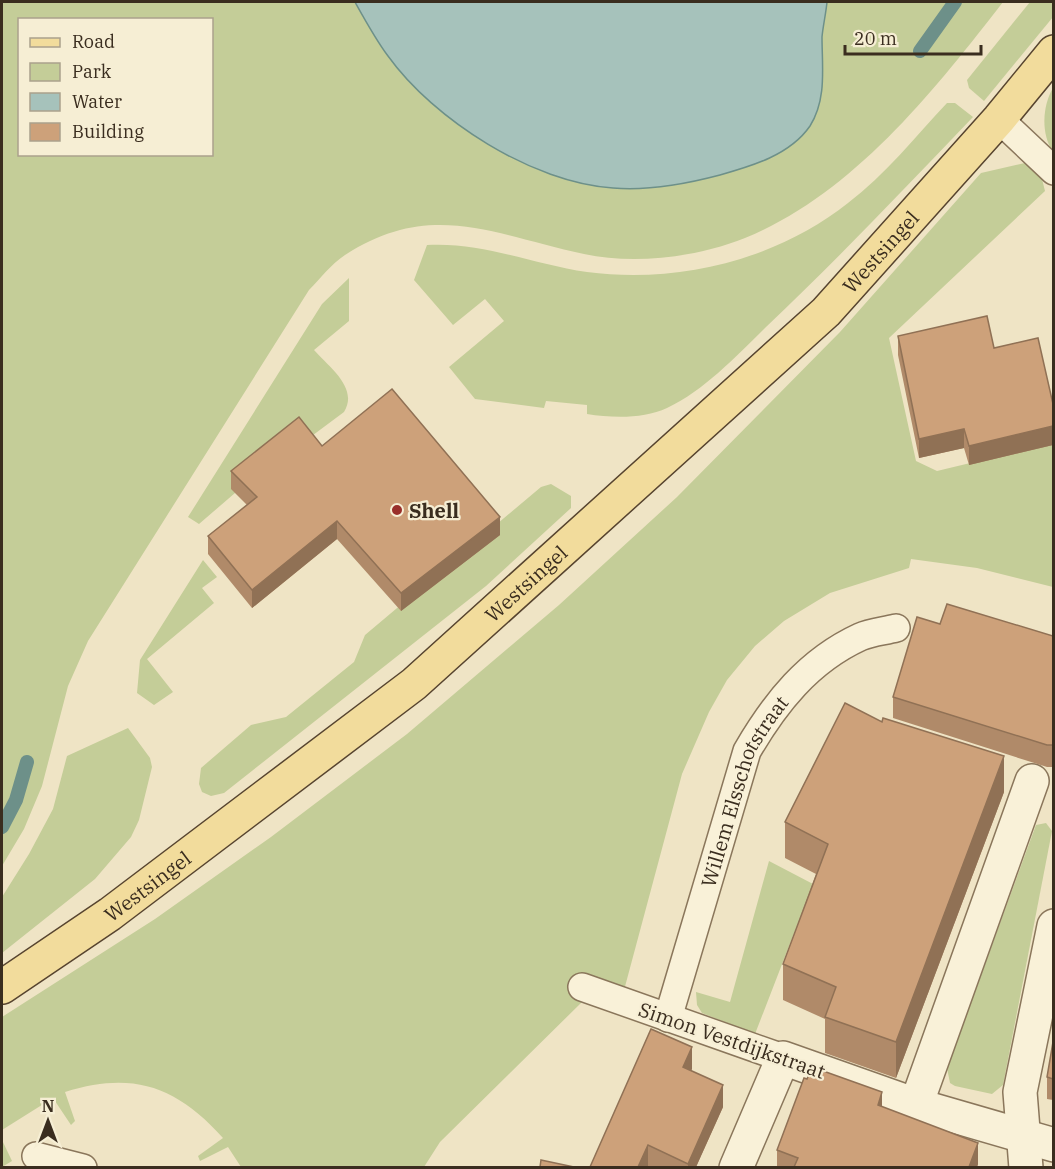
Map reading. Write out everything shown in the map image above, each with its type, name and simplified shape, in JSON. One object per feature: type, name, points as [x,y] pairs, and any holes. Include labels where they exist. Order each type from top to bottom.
[{"type":"main road","name":"Westsingel","points":[[2,987],[110,914],[414,684],[826,312],[999,120],[1053,52]]},
{"type":"street","points":[[916,1105],[1043,785],[1000,771]]},
{"type":"street","points":[[1024,1152],[1020,1092],[1053,926]]},
{"type":"street","points":[[736,1167],[783,1058]]},
{"type":"street","name":"Simon Vestdijkstraat","points":[[783,1058],[916,1105],[1024,1152],[1053,1145]]},
{"type":"lane","points":[[999,120],[1053,171]]},
{"type":"lane","name":"Willem Elsschotstraat","points":[[668,1018],[747,751],[769,715],[793,684],[831,654],[862,636],[896,628]]},
{"type":"lane","name":"Simon Vestdijkstraat","points":[[582,987],[783,1058]]},
{"type":"lane","points":[[36,1156],[83,1167]]},
{"type":"green space","points":[[2,2],[1003,2],[949,70],[889,137],[821,195],[784,219],[745,238],[727,245],[687,254],[624,259],[584,254],[492,231],[463,226],[435,225],[406,229],[376,238],[335,263],[309,290],[88,641],[68,686],[42,786],[24,829],[2,866]]},
{"type":"green space","points":[[1030,2],[1053,2],[1053,17],[984,101],[969,88],[967,80]]},
{"type":"green space","points":[[1053,88],[1053,152],[1046,137],[1044,120],[1049,95]]},
{"type":"green space","points":[[947,103],[955,103],[973,117],[845,250],[732,361],[681,401],[658,412],[628,417],[587,414],[587,405],[546,401],[544,408],[475,399],[449,367],[504,321],[485,299],[453,325],[414,280],[427,245],[488,250],[587,272],[621,275],[691,270],[725,263],[790,240],[820,223],[848,203],[887,168]]},
{"type":"green space","points":[[1025,163],[1042,179],[1045,191],[889,338],[916,461],[937,471],[1053,443],[1053,587],[977,568],[911,559],[909,568],[830,593],[784,621],[755,646],[727,680],[709,712],[682,774],[623,994],[591,982],[581,1003],[440,1142],[424,1167],[241,1167],[228,1147],[200,1161],[198,1156],[223,1138],[206,1120],[170,1095],[132,1084],[112,1083],[65,1092],[75,1121],[71,1125],[53,1098],[2,1130],[2,1017],[155,919],[271,837],[407,734],[559,605],[677,497],[840,332],[981,173]]},
{"type":"green space","points":[[349,278],[349,321],[314,350],[345,386],[348,403],[344,412],[235,493],[199,524],[188,517],[322,304]]},
{"type":"green space","points":[[551,484],[571,496],[571,508],[486,586],[224,793],[211,796],[202,792],[199,784],[201,768],[251,725],[286,717],[354,662],[365,635],[541,487]]},
{"type":"green space","points":[[203,560],[217,577],[202,588],[214,603],[147,659],[173,692],[154,705],[137,693],[140,660]]},
{"type":"green space","points":[[128,728],[150,758],[152,767],[139,820],[131,837],[95,879],[2,953],[2,897],[53,809],[67,756]]},
{"type":"green space","points":[[1046,823],[1052,831],[1003,1085],[992,1094],[955,1086],[950,1083],[947,1068],[1036,825]]},
{"type":"green space","points":[[769,861],[813,884],[755,1034],[702,1013],[697,1005],[696,992],[730,1002]]},
{"type":"green space","points":[[2,1140],[12,1161],[2,1167]]},
{"type":"water","points":[[355,2],[827,2],[822,37],[822,83],[819,105],[810,126],[792,145],[770,158],[745,168],[694,181],[653,188],[626,189],[582,184],[519,161],[458,125],[408,80],[384,50]]},
{"type":"building","points":[[987,316],[994,348],[1038,338],[1053,404],[1053,426],[969,446],[964,429],[919,439],[898,336]]},
{"type":"building","points":[[392,389],[500,517],[401,593],[337,521],[252,590],[208,536],[257,497],[231,471],[299,417],[322,446]]},
{"type":"building","points":[[947,604],[1053,636],[1053,745],[893,697],[917,617],[940,624]]},
{"type":"building","points":[[845,703],[882,722],[883,718],[1004,756],[896,1042],[825,1017],[836,987],[783,964],[828,844],[785,822]]},
{"type":"building","points":[[651,1029],[692,1047],[683,1067],[723,1085],[688,1164],[648,1145],[638,1167],[590,1167]]},
{"type":"building","points":[[1053,1042],[1053,1079],[1047,1077]]},
{"type":"building","points":[[812,1067],[882,1092],[878,1105],[978,1143],[969,1167],[794,1167],[798,1158],[777,1150],[804,1078],[807,1079]]},
{"type":"building","points":[[541,1160],[574,1167],[540,1167]]},
{"type":"waterway","points":[[920,51],[955,2]]},
{"type":"waterway","points":[[2,827],[16,800],[27,762]]},
{"type":"place","name":"Shell","points":[[397,510]]}]
